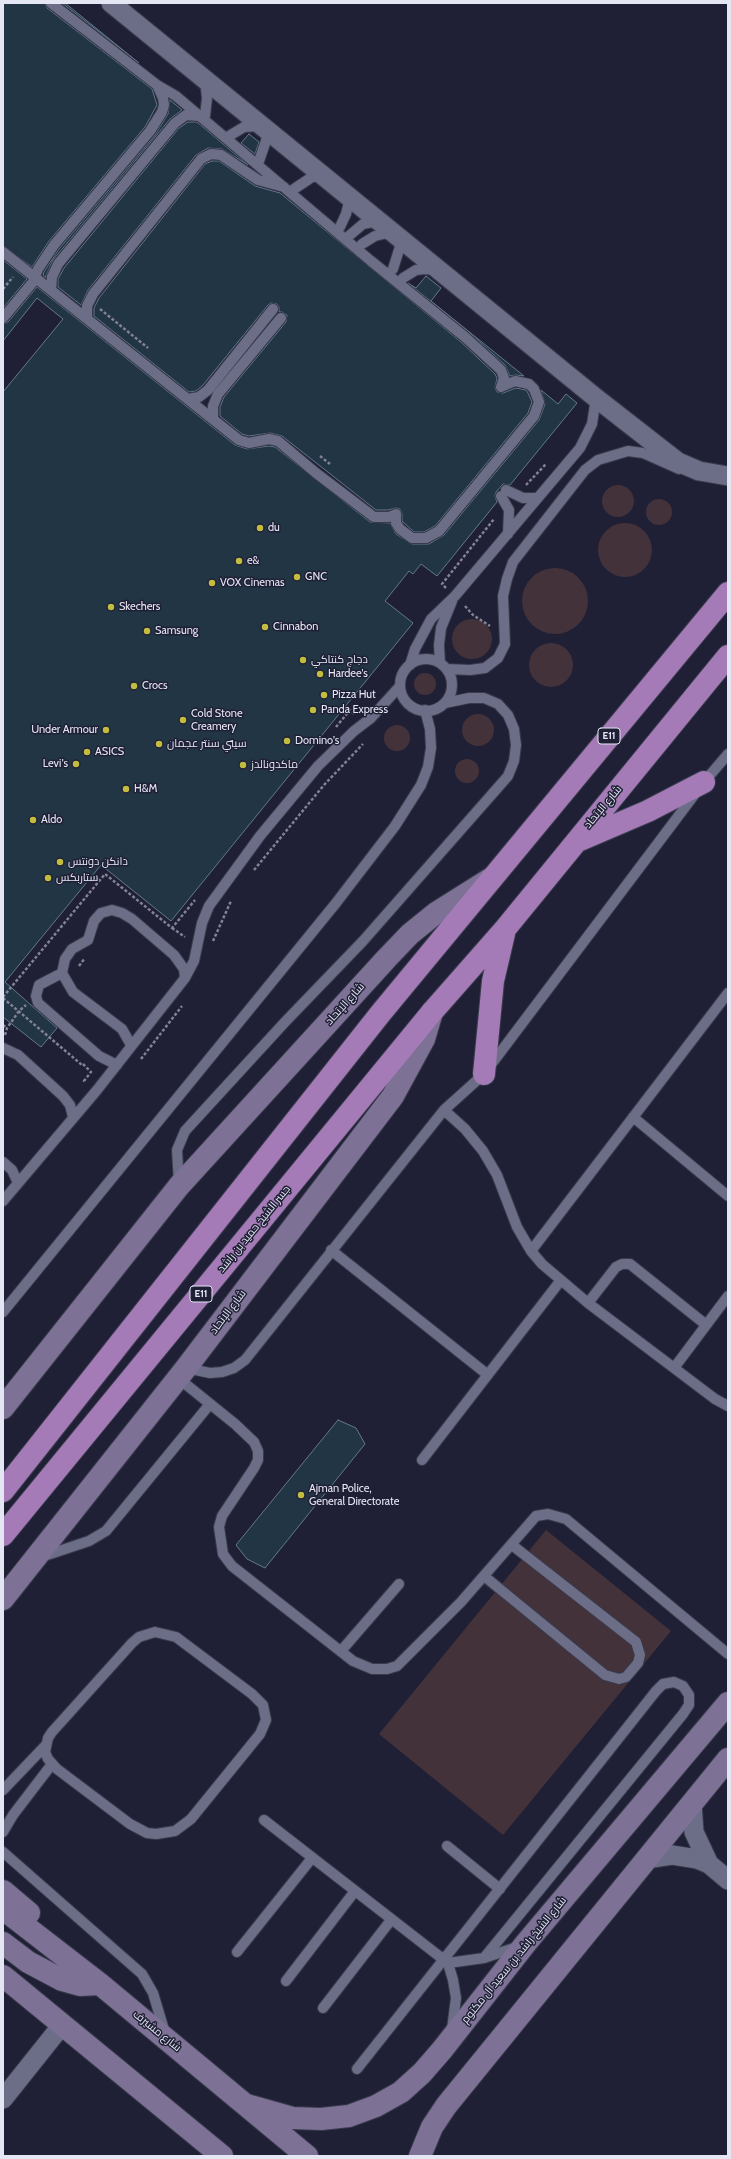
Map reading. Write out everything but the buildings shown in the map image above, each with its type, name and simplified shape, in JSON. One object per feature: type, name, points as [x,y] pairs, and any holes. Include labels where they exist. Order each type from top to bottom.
[{"type":"highway","name":"شارع الإتحاد","points":[[3,1491],[380,1014],[490,879],[728,593]]},
{"type":"highway","name":"شارع الإتحاد","points":[[398,1053],[505,929],[728,656]]},
{"type":"highway","points":[[575,842],[648,811],[704,782]]},
{"type":"highway","points":[[484,1074],[493,982],[505,929]]},
{"type":"highway","name":"جسر الشيخ حميد بن راشد","points":[[3,1535],[398,1053]]},
{"type":"main road","name":"شارع الإتحاد","points":[[3,1408],[179,1186],[387,958],[410,934],[436,913],[490,879]]},
{"type":"main road","name":"شارع الإتحاد","points":[[3,1599],[182,1373],[393,1096],[424,1040],[432,1012]]},
{"type":"main road","name":"شارع الشيخ راشد بن سعيد آل مكتوم","points":[[247,2105],[293,2118],[321,2119],[349,2116],[376,2106],[401,2092],[422,2073],[442,2050],[526,1943],[728,1703]]},
{"type":"main road","points":[[420,2156],[432,2126],[446,2106],[728,1759]]},
{"type":"main road","points":[[3,1891],[71,1948],[100,1984]]},
{"type":"main road","name":"شارع مشيرف","points":[[3,1909],[100,1984],[308,2156]]},
{"type":"main road","points":[[3,1943],[28,1962],[62,1980],[80,1985],[100,1984]]},
{"type":"main road","points":[[4,1978],[222,2156]]},
{"type":"street","points":[[111,3],[596,398],[678,462],[699,471],[728,476]]},
{"type":"street","points":[[692,1803],[694,1832],[709,1864]]},
{"type":"street","points":[[646,1859],[672,1855],[697,1859],[709,1864],[728,1880]]},
{"type":"street","points":[[3,2099],[62,2025]]},
{"type":"lane","points":[[3,252],[239,440],[244,442],[255,442],[269,439],[278,441],[374,517],[389,517],[396,514],[396,523],[400,529],[412,538],[419,539],[433,536],[444,525],[537,410],[537,395],[529,384],[514,381],[501,387],[503,374],[498,366],[284,187],[202,116],[170,92],[157,85],[51,3]]},
{"type":"lane","points":[[202,116],[207,98],[205,80]]},
{"type":"lane","points":[[3,318],[35,278],[38,269],[54,245],[159,119],[164,105],[163,98],[157,85]]},
{"type":"lane","points":[[51,290],[52,277],[58,264],[175,123],[186,115],[202,116]]},
{"type":"lane","points":[[229,136],[244,127],[265,129],[259,161]]},
{"type":"lane","points":[[87,318],[89,300],[197,163],[206,156],[221,155],[258,180],[284,187]]},
{"type":"lane","points":[[294,189],[312,177],[323,176]]},
{"type":"lane","points":[[340,226],[346,214],[350,198]]},
{"type":"lane","points":[[350,235],[362,224],[391,231]]},
{"type":"lane","points":[[362,244],[374,236],[391,231]]},
{"type":"lane","points":[[391,231],[393,269]]},
{"type":"lane","points":[[403,278],[416,270],[424,269],[440,271]]},
{"type":"lane","points":[[188,399],[199,397],[208,390],[273,309]]},
{"type":"lane","points":[[213,419],[213,406],[218,394],[281,318]]},
{"type":"lane","points":[[455,596],[447,611],[441,628],[439,645],[443,666],[451,677],[452,686],[450,695],[445,702],[436,709],[425,710],[411,706],[402,693],[400,686],[401,678],[410,665],[417,644],[431,619],[455,596],[580,448],[592,424],[596,398]]},
{"type":"lane","points":[[410,665],[419,660],[430,659],[443,666],[470,670],[485,668],[498,658],[506,644],[503,596],[513,562],[585,470],[598,460],[628,451],[642,453],[676,468],[699,471]]},
{"type":"lane","points":[[508,534],[509,510],[504,493],[522,498],[538,498]]},
{"type":"lane","points":[[3,1200],[118,1065],[131,1045],[185,978],[194,961],[205,914],[218,891],[272,819],[318,766],[354,731],[371,718],[400,686]]},
{"type":"lane","points":[[179,1186],[177,1150],[185,1131],[285,1022],[363,941],[508,776],[514,761],[516,745],[514,729],[508,715],[498,704],[484,698],[469,698],[445,702]]},
{"type":"lane","points":[[3,1312],[336,903],[396,826],[421,785],[428,767],[431,748],[430,729],[425,710]]},
{"type":"lane","points":[[182,1373],[222,1372],[234,1368],[245,1360],[331,1250],[378,1194],[444,1110],[484,1074],[704,782],[726,758]]},
{"type":"lane","points":[[131,1045],[122,1029],[73,992],[62,972],[65,959],[72,950],[88,940],[94,921],[102,913],[112,910],[122,913],[132,919],[174,955],[184,969],[185,978]]},
{"type":"lane","points":[[62,972],[39,985],[36,996],[38,1003],[99,1056],[118,1065]]},
{"type":"lane","points":[[531,1251],[728,993]]},
{"type":"lane","points":[[3,1048],[18,1055],[67,1100],[73,1111],[73,1117]]},
{"type":"lane","points":[[444,1110],[465,1129],[483,1150],[497,1175],[517,1227],[531,1251],[560,1280],[588,1303],[715,1399],[728,1406]]},
{"type":"lane","points":[[633,1117],[728,1196]]},
{"type":"lane","points":[[3,1162],[12,1170],[18,1183]]},
{"type":"lane","points":[[331,1250],[488,1375]]},
{"type":"lane","points":[[588,1303],[616,1267],[622,1264],[630,1264],[706,1324]]},
{"type":"lane","points":[[422,1460],[560,1280]]},
{"type":"lane","points":[[674,1368],[728,1296]]},
{"type":"lane","points":[[182,1373],[210,1404],[254,1442],[258,1451],[258,1460],[254,1468],[222,1516],[219,1527],[223,1554],[232,1566],[353,1661],[372,1669],[387,1670],[397,1666],[484,1576],[536,1516],[548,1514],[566,1519],[728,1654]]},
{"type":"lane","points":[[715,1399],[728,1413]]},
{"type":"lane","points":[[35,1559],[89,1541],[106,1531],[210,1404]]},
{"type":"lane","points":[[484,1576],[605,1676],[619,1679],[626,1678],[638,1663],[640,1655],[636,1642],[512,1545]]},
{"type":"lane","points":[[341,1651],[399,1584]]},
{"type":"lane","points":[[3,1790],[46,1745],[52,1732],[132,1644],[139,1637],[155,1632],[176,1636],[255,1697],[263,1705],[266,1712],[266,1720],[260,1734],[191,1819],[184,1826],[166,1834],[156,1834],[138,1829],[52,1764],[48,1759],[46,1745]]},
{"type":"lane","points":[[357,2069],[445,1961],[656,1692],[664,1684],[674,1682],[683,1686],[689,1695],[689,1705],[484,1958]]},
{"type":"lane","points":[[3,1832],[12,1815],[52,1764]]},
{"type":"lane","points":[[264,1820],[445,1961],[453,1980],[456,1998],[450,2034],[442,2050]]},
{"type":"lane","points":[[447,1846],[500,1889]]},
{"type":"lane","points":[[3,1852],[142,1974],[153,1993],[167,2039]]},
{"type":"lane","points":[[237,1952],[312,1858]]},
{"type":"lane","points":[[286,1981],[355,1891]]},
{"type":"lane","points":[[323,2008],[391,1920]]},
{"type":"lane","points":[[445,1961],[484,1958],[526,1943]]},
{"type":"path","points":[[89,300],[153,352]]},
{"type":"path","points":[[320,456],[331,465]]},
{"type":"path","points":[[3,998],[82,1065]]},
{"type":"path","points":[[3,1025],[7,1028]]},
{"type":"shaded area","points":[[618,485],[624,486],[631,492],[634,501],[633,507],[627,514],[618,517],[612,516],[605,510],[602,501],[603,495],[609,488]]},
{"type":"shaded area","points":[[659,499],[668,503],[672,512],[668,521],[659,525],[650,521],[646,512],[650,503]]},
{"type":"shaded area","points":[[625,523],[635,525],[644,531],[650,540],[652,550],[650,560],[644,569],[635,575],[625,577],[615,575],[606,569],[600,560],[598,550],[600,540],[606,531],[615,525]]},
{"type":"shaded area","points":[[555,568],[568,571],[578,578],[585,588],[588,601],[585,614],[578,624],[568,631],[555,634],[542,631],[532,624],[525,614],[522,601],[525,588],[532,578],[542,571]]},
{"type":"shaded area","points":[[476,619],[483,622],[489,628],[492,639],[491,647],[483,656],[476,659],[468,659],[461,656],[453,647],[452,635],[455,628],[464,620]]},
{"type":"shaded area","points":[[551,643],[563,647],[569,653],[573,665],[569,677],[563,683],[551,687],[539,683],[533,677],[529,665],[533,653],[539,647]]},
{"type":"shaded area","points":[[425,673],[433,676],[436,684],[433,692],[425,695],[417,692],[414,684],[417,676]]},
{"type":"shaded area","points":[[478,714],[484,715],[491,721],[494,730],[493,736],[487,743],[478,746],[472,745],[465,739],[462,730],[463,724],[469,717]]},
{"type":"shaded area","points":[[397,725],[406,729],[410,738],[406,747],[397,751],[388,747],[384,738],[388,729]]},
{"type":"shaded area","points":[[467,759],[475,763],[479,771],[475,779],[467,783],[459,779],[455,771],[459,763]]},
{"type":"shaded area","points":[[546,1530],[671,1631],[503,1835],[379,1734]]},
{"type":"place","name":"du","points":[[260,528]]},
{"type":"place","name":"e&","points":[[239,561]]},
{"type":"place","name":"GNC","points":[[297,577]]},
{"type":"place","name":"VOX Cinemas","points":[[212,583]]},
{"type":"place","name":"Skechers","points":[[111,607]]},
{"type":"place","name":"Cinnabon","points":[[265,627]]},
{"type":"place","name":"Samsung","points":[[147,631]]},
{"type":"place","name":"دجاج كنتاكي","points":[[303,660]]},
{"type":"place","name":"Hardee's","points":[[320,674]]},
{"type":"place","name":"Crocs","points":[[134,686]]},
{"type":"place","name":"Pizza Hut","points":[[324,695]]},
{"type":"place","name":"Panda Express","points":[[313,710]]},
{"type":"place","name":"Cold Stone Creamery","points":[[183,720]]},
{"type":"place","name":"Under Armour","points":[[106,730]]},
{"type":"place","name":"Domino's","points":[[287,741]]},
{"type":"place","name":"سيتي سنتر عجمان","points":[[159,744]]},
{"type":"place","name":"ASICS","points":[[87,752]]},
{"type":"place","name":"Levi's","points":[[76,764]]},
{"type":"place","name":"ماكدونالدز","points":[[243,765]]},
{"type":"place","name":"H&M","points":[[126,789]]},
{"type":"place","name":"Aldo","points":[[33,820]]},
{"type":"place","name":"دانكن دونتس","points":[[60,862]]},
{"type":"place","name":"ستاربكس","points":[[48,878]]},
{"type":"place","name":"Ajman Police, General Directorate","points":[[301,1495]]}]
